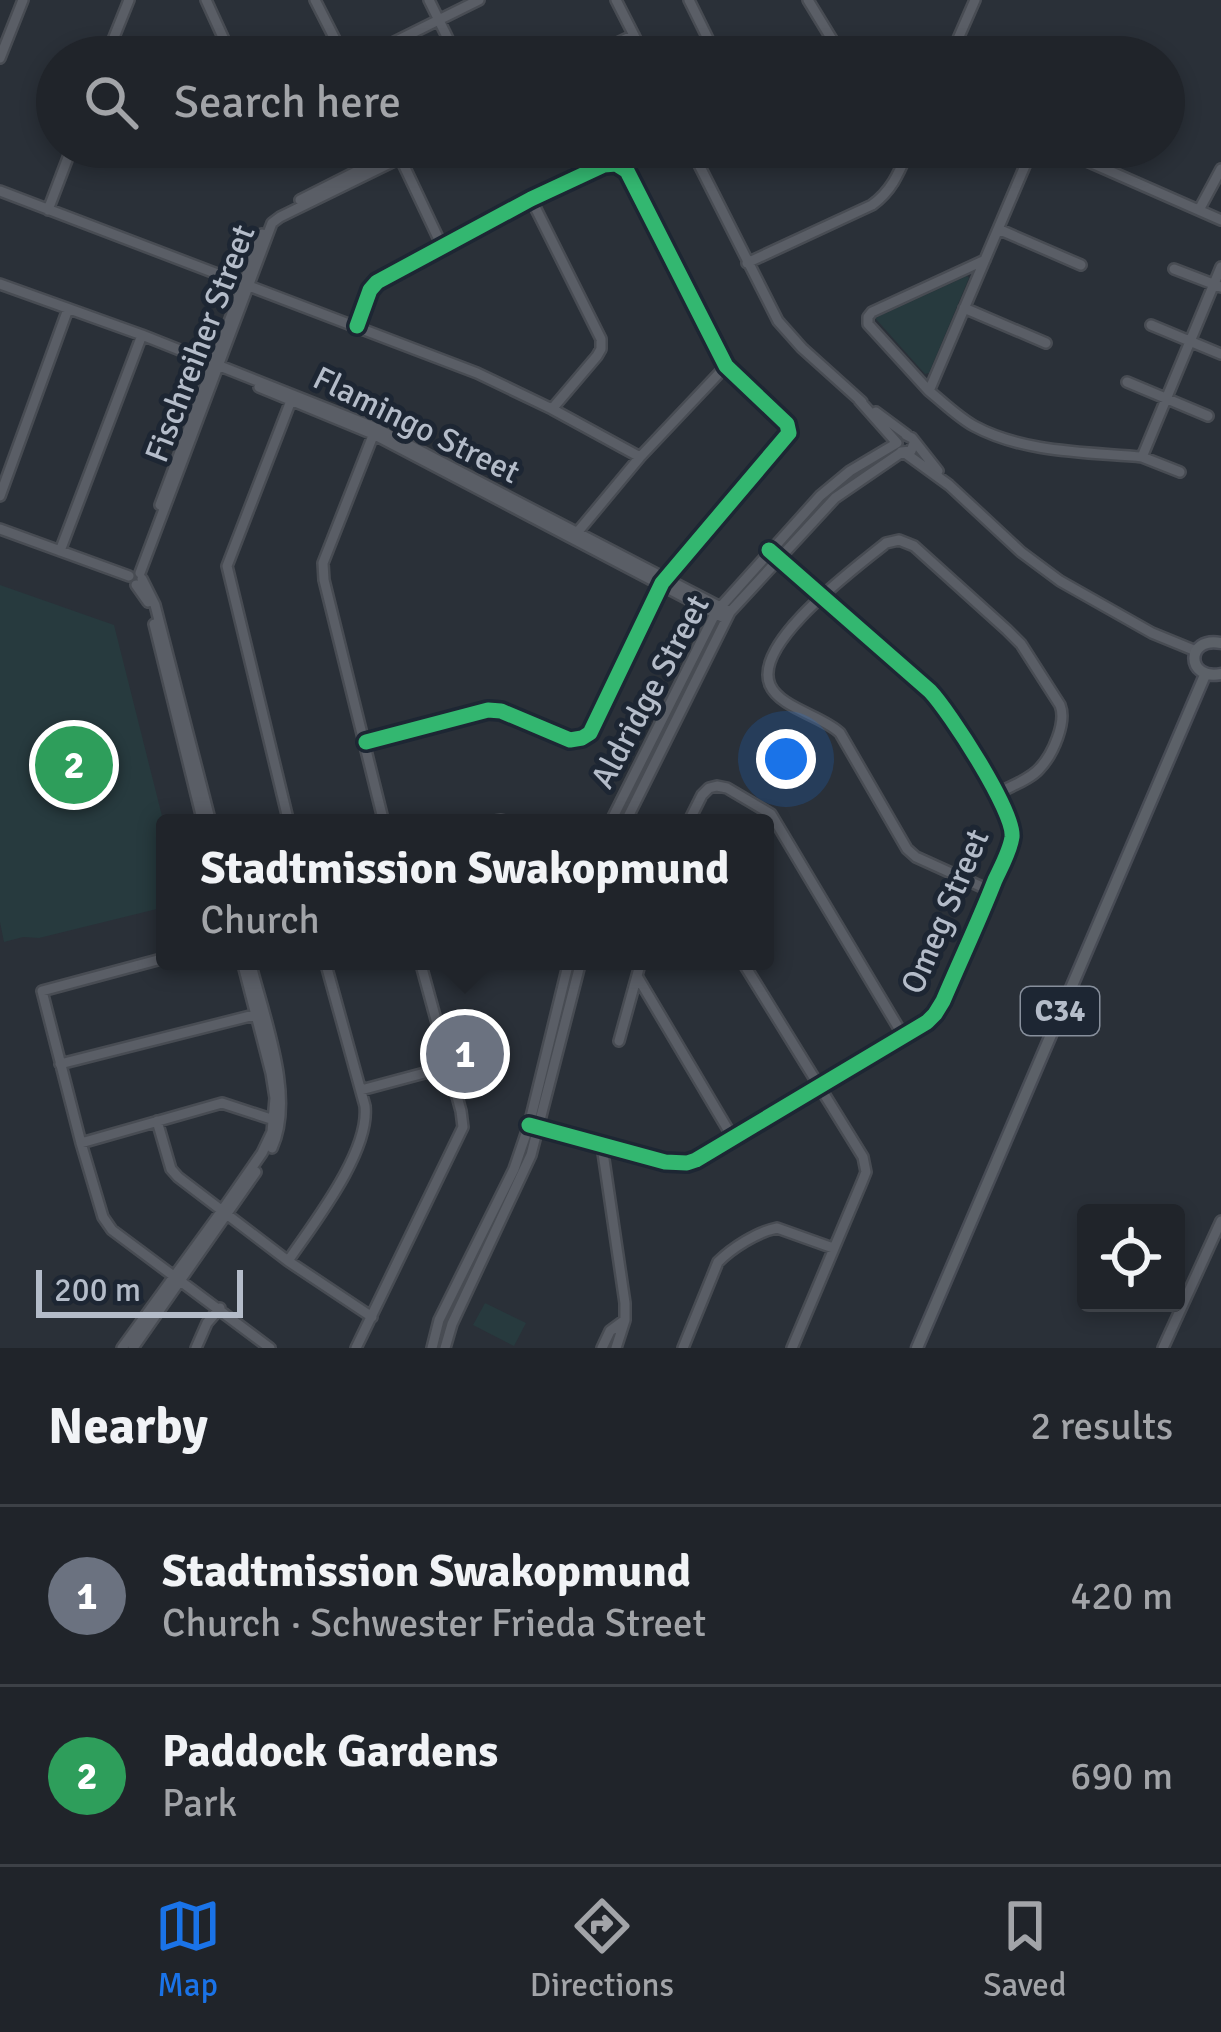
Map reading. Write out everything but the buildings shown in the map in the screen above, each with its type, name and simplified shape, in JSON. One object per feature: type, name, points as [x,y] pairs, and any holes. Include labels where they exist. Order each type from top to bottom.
[{"type":"main road","points":[[1221,642],[1206,642],[1196,650],[1196,665],[1205,675],[1221,674]]},
{"type":"main road","name":"C34","points":[[917,1348],[1205,675]]},
{"type":"street","points":[[0,58],[23,0]]},
{"type":"street","points":[[114,36],[129,0]]},
{"type":"street","points":[[206,0],[222,36]]},
{"type":"street","points":[[315,0],[333,36]]},
{"type":"street","points":[[429,0],[447,36]]},
{"type":"street","points":[[407,36],[478,0]]},
{"type":"street","points":[[616,0],[634,36]]},
{"type":"street","points":[[689,0],[707,36]]},
{"type":"street","points":[[808,0],[826,36]]},
{"type":"street","points":[[959,36],[975,0]]},
{"type":"street","points":[[48,210],[64,168]]},
{"type":"street","name":"Fischreiher Street","points":[[136,577],[272,224],[371,168]]},
{"type":"street","points":[[408,168],[442,246]]},
{"type":"street","points":[[356,326],[377,281],[598,168]]},
{"type":"street","points":[[366,742],[488,710],[570,740],[590,733],[664,580],[789,433],[787,424],[726,366],[622,168]]},
{"type":"street","points":[[700,168],[790,336],[1022,552],[1060,581],[1137,626],[1196,650]]},
{"type":"street","points":[[747,263],[872,205],[886,196],[901,168]]},
{"type":"street","points":[[929,391],[1024,168]]},
{"type":"street","points":[[1103,168],[1221,220]]},
{"type":"street","points":[[1199,210],[1221,169]]},
{"type":"street","points":[[0,191],[477,373],[640,457]]},
{"type":"street","points":[[531,199],[601,339],[597,356],[552,409]]},
{"type":"street","points":[[998,229],[1081,265]]},
{"type":"street","points":[[985,260],[872,312],[868,324],[929,391],[963,419],[990,433],[1045,448],[1142,457],[1180,472]]},
{"type":"street","points":[[1142,457],[1221,267]]},
{"type":"street","points":[[1174,269],[1217,285]]},
{"type":"street","name":"Flamingo Street","points":[[0,287],[375,431],[723,612]]},
{"type":"street","points":[[964,308],[1046,343]]},
{"type":"street","points":[[0,496],[67,312]]},
{"type":"street","points":[[1151,325],[1221,354]]},
{"type":"street","points":[[60,551],[141,338]]},
{"type":"street","points":[[575,536],[640,457],[726,366]]},
{"type":"street","points":[[1127,382],[1208,416]]},
{"type":"street","points":[[287,814],[226,566],[292,396]]},
{"type":"street","points":[[375,431],[323,563],[383,814]]},
{"type":"street","name":"Aldridge Street","points":[[615,814],[723,612],[769,550],[835,482],[905,445]]},
{"type":"street","name":"Aldridge Street","points":[[629,814],[723,612],[836,498],[905,445]]},
{"type":"street","points":[[0,529],[136,577],[149,603],[205,814]]},
{"type":"street","points":[[991,891],[907,849],[840,733],[770,686],[772,654],[821,597],[886,543],[899,540],[914,546],[1021,644],[1064,715],[1040,769],[997,794]]},
{"type":"street","name":"Omeg Street","points":[[534,1126],[665,1162],[687,1163],[935,1014],[991,891],[1013,834],[997,794],[941,702],[769,550]]},
{"type":"street","points":[[692,814],[702,795],[717,786],[771,814]]},
{"type":"street","points":[[774,819],[904,1036]]},
{"type":"street","points":[[156,960],[42,991],[81,1143],[108,1224],[270,1348]]},
{"type":"street","points":[[122,1348],[224,1214],[278,1122],[248,970]]},
{"type":"street","points":[[288,1261],[330,1200],[362,1136],[366,1117],[328,970]]},
{"type":"street","points":[[356,1348],[460,1136],[463,1119],[422,970]]},
{"type":"street","points":[[534,1126],[567,970]]},
{"type":"street","points":[[445,1348],[534,1126],[578,970]]},
{"type":"street","points":[[619,1040],[639,970]]},
{"type":"street","points":[[747,970],[866,1166],[792,1348]]},
{"type":"street","points":[[637,976],[733,1138]]},
{"type":"street","points":[[60,1064],[259,1014]]},
{"type":"street","points":[[361,1090],[447,1067]]},
{"type":"street","points":[[81,1143],[222,1103],[278,1122]]},
{"type":"street","points":[[157,1121],[171,1169],[224,1214],[372,1317]]},
{"type":"street","points":[[602,1146],[626,1303],[626,1320],[616,1348]]},
{"type":"street","points":[[432,1348],[440,1320],[501,1207]]},
{"type":"street","points":[[1163,1348],[1221,1221]]},
{"type":"street","points":[[683,1348],[718,1262],[727,1254],[777,1228],[833,1248]]},
{"type":"street","points":[[133,1348],[178,1278]]},
{"type":"street","points":[[196,1348],[220,1308]]},
{"type":"street","points":[[602,1348],[610,1331],[626,1320]]},
{"type":"green space","points":[[967,276],[929,373],[925,374],[875,318]]},
{"type":"green space","points":[[0,585],[114,625],[161,814],[156,814],[156,909],[4,942],[0,922]]},
{"type":"green space","points":[[485,1303],[526,1323],[514,1346],[473,1325]]},
{"type":"cycle path","points":[[357,326],[377,282],[598,168]]},
{"type":"cycle path","points":[[366,742],[488,710],[570,740],[590,733],[662,583],[789,433],[787,424],[726,366],[622,168]]},
{"type":"cycle path","points":[[529,1125],[665,1162],[696,1160],[927,1022],[943,1001],[1007,853],[1012,837],[1003,806],[939,702],[769,550]]},
{"type":"place","name":"Paddock Gardens","points":[[74,765]]},
{"type":"place","name":"Stadtmission Swakopmund","points":[[465,1054]]}]
